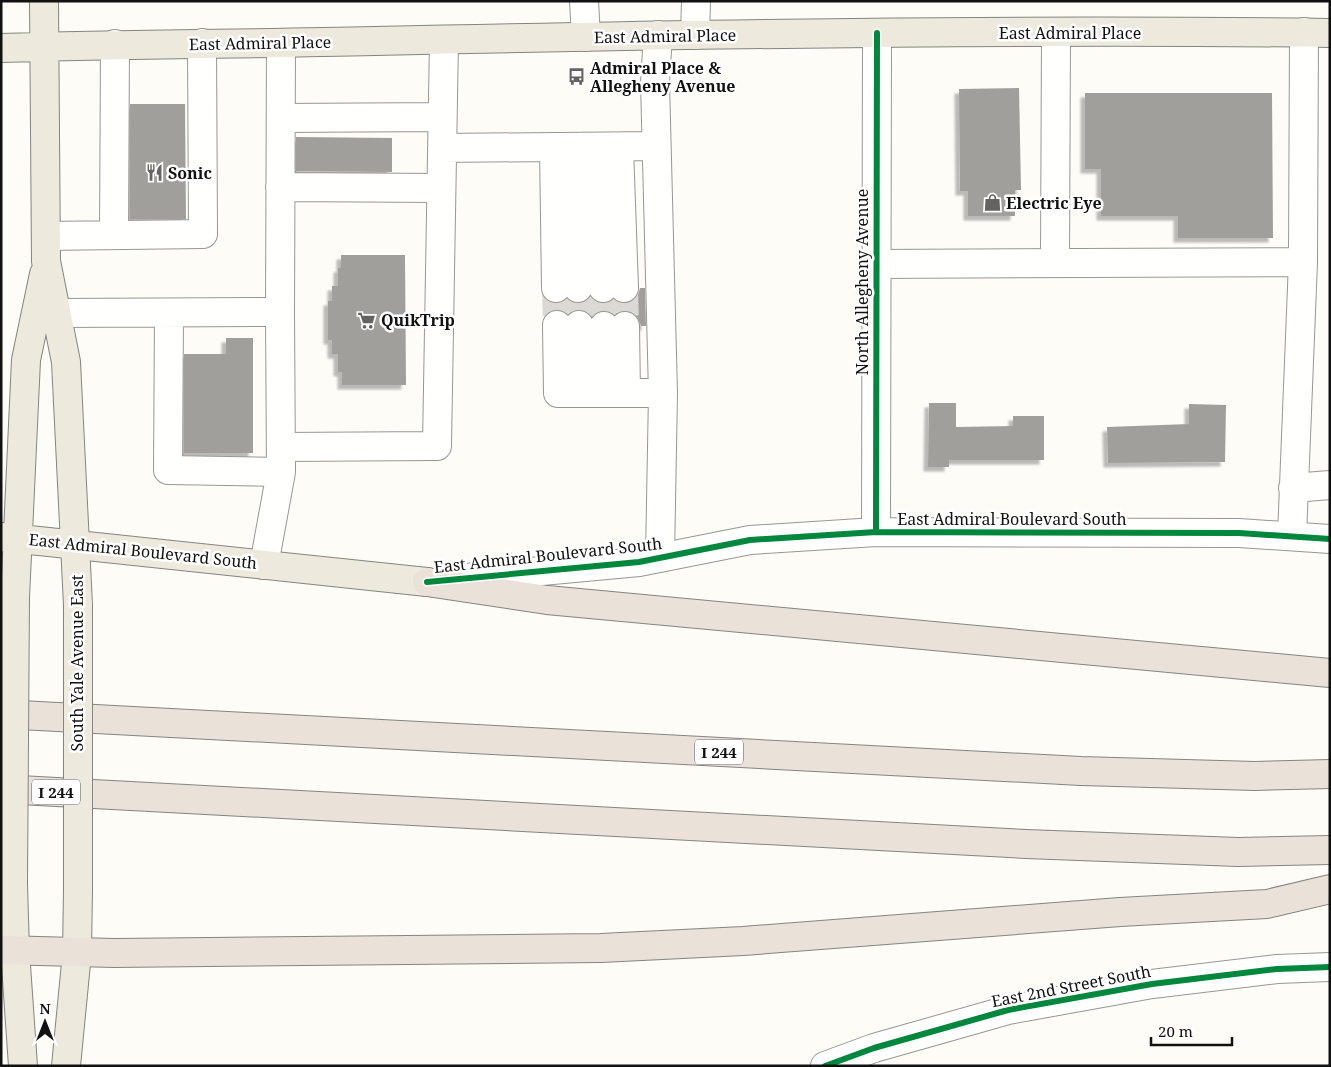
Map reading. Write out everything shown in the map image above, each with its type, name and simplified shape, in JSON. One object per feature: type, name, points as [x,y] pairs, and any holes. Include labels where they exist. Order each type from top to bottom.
[{"type":"highway","points":[[427,582],[547,600],[1330,673]]},
{"type":"highway","name":"I 244","points":[[1,714],[1080,771],[1255,776],[1330,774]]},
{"type":"highway","name":"I 244","points":[[1,789],[1026,844],[1238,852],[1330,850]]},
{"type":"highway","points":[[8,951],[77,953],[461,951],[601,948],[734,941],[1120,912],[1268,904],[1330,889]]},
{"type":"main road","name":"South Yale Avenue East","points":[[44,1],[46,249],[66,362],[78,605],[77,953],[66,1066]]},
{"type":"main road","name":"East Admiral Place","points":[[1,48],[115,44],[281,43],[658,35],[1317,32]]},
{"type":"main road","name":"South Yale Avenue East","points":[[23,1066],[8,951],[14,884],[14,598],[9,537],[26,360],[46,249]]},
{"type":"main road","name":"East Admiral Boulevard South","points":[[9,537],[427,582]]},
{"type":"street","points":[[584,1],[586,37]]},
{"type":"street","points":[[695,35],[696,1]]},
{"type":"street","points":[[1292,536],[1292,488],[1303,262],[1317,32]]},
{"type":"street","name":"North Allegheny Avenue","points":[[876,532],[877,33]]},
{"type":"street","points":[[1055,263],[1056,33]]},
{"type":"street","points":[[658,35],[655,82],[663,392],[660,558]]},
{"type":"street","points":[[169,313],[168,470],[437,446],[444,40]]},
{"type":"street","points":[[46,249],[114,234],[203,234],[202,43]]},
{"type":"street","points":[[264,565],[281,460],[281,43]]},
{"type":"street","points":[[114,234],[115,44]]},
{"type":"street","points":[[281,118],[442,117]]},
{"type":"street","points":[[442,148],[656,146]]},
{"type":"street","points":[[587,147],[590,288],[587,147]]},
{"type":"street","points":[[280,188],[441,188]]},
{"type":"street","points":[[876,264],[1303,262]]},
{"type":"street","points":[[56,313],[280,312]]},
{"type":"street","points":[[604,393],[591,326],[558,394],[663,392]]},
{"type":"street","points":[[1292,488],[1330,485]]},
{"type":"street","name":"East Admiral Boulevard South","points":[[427,582],[660,558],[750,540],[876,532],[1239,533],[1330,539]]},
{"type":"street","name":"East 2nd Street South","points":[[825,1066],[875,1057],[1008,1010],[1152,984],[1277,969],[1330,967]]},
{"type":"building","points":[[1019,88],[1021,190],[1015,190],[1015,216],[968,216],[968,191],[960,191],[959,89]]},
{"type":"building","points":[[1085,93],[1272,93],[1273,238],[1178,238],[1178,216],[1101,216],[1101,169],[1085,169]]},
{"type":"building","name":"Sonic","points":[[130,104],[185,104],[186,219],[130,219]]},
{"type":"building","points":[[296,137],[392,138],[392,172],[296,171]]},
{"type":"building","name":"QuikTrip","points":[[341,255],[405,255],[406,385],[342,385],[342,372],[338,372],[338,354],[332,354],[332,340],[328,340],[328,301],[332,301],[332,286],[338,286],[338,268],[341,268]]},
{"type":"building","points":[[640,288],[645,288],[646,326],[641,326],[638,318],[632,312],[625,310],[614,315],[603,310],[592,317],[586,311],[579,309],[568,315],[557,309],[550,311],[550,302],[557,304],[567,298],[578,304],[586,302],[590,297],[596,302],[603,304],[614,299],[625,304],[633,301],[638,295]]},
{"type":"building","points":[[226,338],[253,338],[253,453],[184,453],[184,354],[226,354]]},
{"type":"building","points":[[929,403],[956,403],[956,427],[1013,426],[1013,416],[1044,416],[1044,460],[949,460],[949,467],[928,467]]},
{"type":"building","points":[[1189,404],[1226,405],[1225,462],[1108,463],[1107,427],[1189,424]]},
{"type":"tunnel","points":[[556,288],[557,325]]},
{"type":"tunnel","points":[[578,288],[579,325]]},
{"type":"tunnel","points":[[603,288],[604,326]]},
{"type":"tunnel","points":[[624,288],[625,326]]},
{"type":"cycle path","points":[[876,532],[877,33]]},
{"type":"cycle path","points":[[427,582],[639,562],[750,540],[876,532],[1239,533],[1330,539]]},
{"type":"cycle path","points":[[825,1066],[874,1048],[1008,1010],[1152,984],[1277,969],[1330,967]]},
{"type":"place","name":"Admiral Place & Allegheny Avenue","points":[[576,77]]},
{"type":"place","name":"Sonic","points":[[154,173]]},
{"type":"place","name":"Electric Eye","points":[[992,203]]},
{"type":"place","name":"QuikTrip","points":[[367,320]]}]
